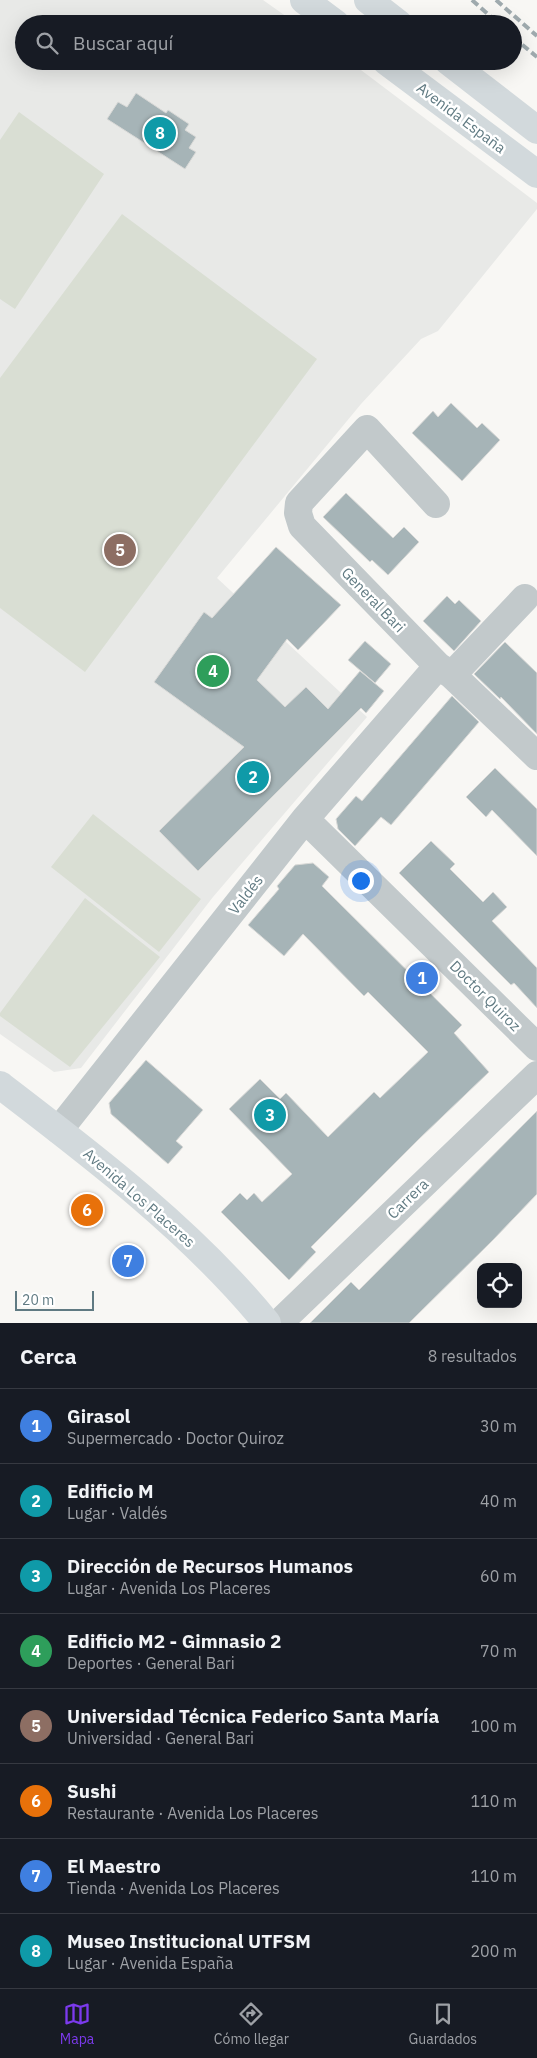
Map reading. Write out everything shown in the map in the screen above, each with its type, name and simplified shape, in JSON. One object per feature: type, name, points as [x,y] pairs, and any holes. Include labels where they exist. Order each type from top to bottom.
[{"type":"main road","points":[[304,0],[324,15]]},
{"type":"main road","points":[[368,0],[387,15]]},
{"type":"main road","name":"Avenida España","points":[[398,70],[537,174]]},
{"type":"main road","points":[[460,70],[537,130]]},
{"type":"main road","name":"Avenida Los Placeres","points":[[0,1085],[60,1130],[174,1226],[252,1305],[267,1323]]},
{"type":"street","name":"General Bari","points":[[436,504],[367,429],[299,503],[298,513],[302,526],[445,670],[537,756]]},
{"type":"street","name":"Valdés","points":[[60,1130],[305,819],[445,670],[525,598]]},
{"type":"street","name":"Doctor Quiroz","points":[[305,819],[537,1047]]},
{"type":"street","name":"Carrera","points":[[279,1323],[537,1075]]},
{"type":"shaded area","points":[[0,0],[263,0],[284,15],[15,15],[15,70],[361,70],[537,203],[537,209],[438,331],[421,339],[361,404],[217,578],[367,717],[213,897],[81,1068],[54,1072],[0,1034]]},
{"type":"shaded area","points":[[19,112],[104,174],[15,309],[0,299],[0,140]]},
{"type":"shaded area","points":[[122,214],[317,359],[85,672],[0,608],[0,378]]},
{"type":"shaded area","points":[[93,814],[201,899],[159,952],[51,867]]},
{"type":"shaded area","points":[[85,898],[160,957],[70,1067],[0,1016],[0,1013]]},
{"type":"building","points":[[136,93],[166,113],[168,110],[189,124],[185,130],[196,137],[189,148],[196,152],[185,169],[107,119],[118,102],[127,107]]},
{"type":"building","points":[[451,403],[477,428],[482,423],[500,440],[462,481],[412,433],[433,411],[438,417]]},
{"type":"building","points":[[346,493],[393,538],[404,527],[419,542],[388,575],[372,560],[370,562],[323,517]]},
{"type":"building","points":[[276,547],[341,605],[298,650],[287,639],[257,680],[285,707],[306,687],[328,709],[360,671],[384,691],[366,713],[361,708],[198,871],[159,831],[244,747],[154,682],[204,612],[212,618]]},
{"type":"building","points":[[447,596],[455,604],[459,600],[481,621],[454,651],[423,621]]},
{"type":"building","points":[[365,641],[391,664],[375,683],[348,660]]},
{"type":"building","points":[[505,642],[537,673],[537,734],[501,697],[500,699],[474,674]]},
{"type":"building","points":[[452,696],[479,722],[391,825],[381,817],[355,846],[338,829],[336,819],[356,796],[362,801]]},
{"type":"building","points":[[495,768],[537,809],[537,856],[492,810],[486,817],[466,797]]},
{"type":"building","points":[[431,841],[455,864],[450,869],[483,902],[493,892],[507,907],[492,921],[537,968],[537,1008],[514,983],[511,985],[399,873]]},
{"type":"building","points":[[313,863],[329,877],[322,886],[462,1025],[454,1033],[489,1072],[311,1247],[316,1252],[289,1280],[221,1212],[240,1193],[247,1200],[254,1193],[262,1202],[292,1174],[229,1109],[260,1079],[280,1099],[286,1093],[328,1137],[374,1092],[380,1098],[428,1052],[368,992],[364,996],[303,934],[284,956],[248,925],[279,889],[277,886],[295,865]]},
{"type":"building","points":[[146,1060],[203,1110],[176,1141],[183,1147],[168,1164],[111,1114],[109,1103]]},
{"type":"building","points":[[537,1111],[537,1194],[409,1323],[310,1323],[351,1282],[359,1290]]},
{"type":"railway","points":[[472,0],[489,15]]},
{"type":"railway","points":[[496,0],[513,15]]},
{"type":"railway","points":[[522,23],[537,36]]},
{"type":"railway","points":[[522,44],[537,57]]},
{"type":"place","name":"Museo Institucional UTFSM","points":[[160,133]]},
{"type":"place","name":"Universidad Técnica Federico Santa María","points":[[120,550]]},
{"type":"place","name":"Edificio M2 - Gimnasio 2","points":[[213,671]]},
{"type":"place","name":"Edificio M","points":[[253,777]]},
{"type":"place","name":"Girasol","points":[[422,978]]},
{"type":"place","name":"Dirección de Recursos Humanos","points":[[270,1115]]},
{"type":"place","name":"Sushi","points":[[87,1210]]},
{"type":"place","name":"El Maestro","points":[[128,1261]]}]
